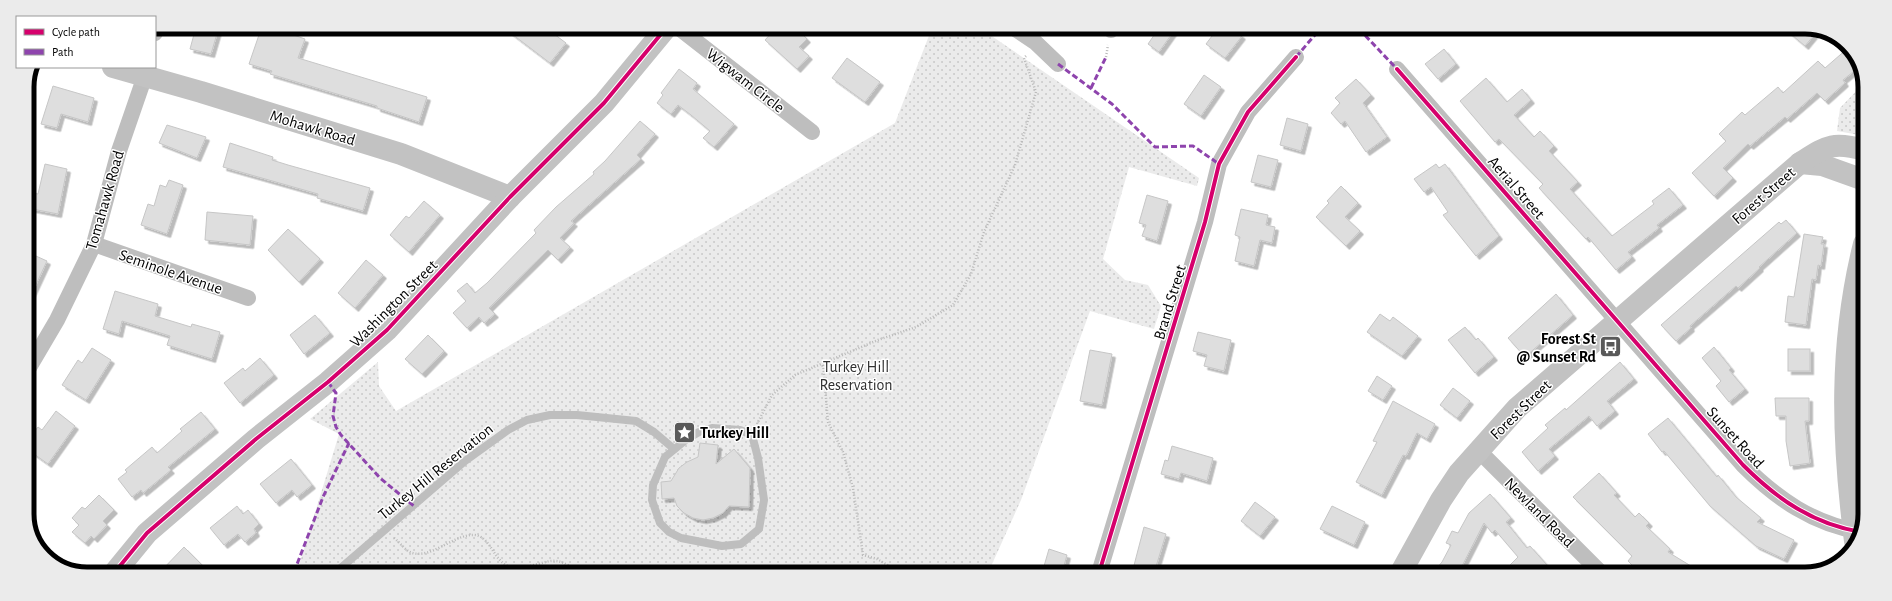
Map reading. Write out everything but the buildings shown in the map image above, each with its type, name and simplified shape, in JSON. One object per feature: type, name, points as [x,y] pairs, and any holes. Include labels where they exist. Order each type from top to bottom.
[{"type":"street","name":"Washington Street","points":[[119,567],[147,533],[256,439],[328,382],[386,330],[510,197],[604,104],[661,34]]},
{"type":"street","name":"Wigwam Circle","points":[[687,34],[812,132]]},
{"type":"street","points":[[1023,34],[1035,42],[1058,64]]},
{"type":"street","name":"Brand Street","points":[[1101,567],[1205,222],[1219,164],[1248,112],[1296,57]]},
{"type":"street","name":"Mohawk Road","points":[[120,68],[147,72],[401,154],[510,197]]},
{"type":"street","name":"Aerial Street","points":[[1396,69],[1619,322]]},
{"type":"street","name":"Tomahawk Road","points":[[34,360],[57,320],[94,244],[119,150],[147,72]]},
{"type":"street","name":"Forest Street","points":[[1404,567],[1441,500],[1459,473],[1517,408],[1619,322],[1800,163],[1825,147],[1835,144],[1858,148]]},
{"type":"street","name":"Forest Street","points":[[1800,163],[1822,165],[1858,178]]},
{"type":"street","name":"Seminole Avenue","points":[[94,244],[248,298]]},
{"type":"street","points":[[1856,527],[1847,469],[1844,424],[1854,366],[1853,296],[1858,272]]},
{"type":"street","name":"Sunset Road","points":[[1619,322],[1761,484],[1782,500],[1804,513],[1854,533]]},
{"type":"street","name":"Newland Road","points":[[1478,450],[1595,567]]},
{"type":"lane","name":"Turkey Hill Reservation","points":[[342,567],[488,443],[527,420],[550,415],[577,415],[636,421],[654,432],[674,448]]},
{"type":"lane","points":[[712,428],[740,430],[752,435],[758,458],[764,500],[759,529],[741,544],[722,546],[681,538],[669,532],[660,523],[652,500],[653,485],[664,457],[674,448],[699,432],[712,428]]},
{"type":"path","points":[[752,435],[772,395],[794,375],[878,340],[916,327],[952,305],[971,274],[984,232],[1015,165],[1036,92],[1024,58],[1035,42]]},
{"type":"path","points":[[823,362],[824,392],[828,422],[843,452],[853,488],[863,556],[877,560],[890,567]]},
{"type":"path","points":[[385,530],[409,551],[422,554],[463,536],[475,535],[486,540],[496,558],[510,567],[523,567],[549,560],[566,562],[572,567]]},
{"type":"green space","name":"Turkey Hill Reservation","points":[[930,34],[989,34],[1199,178],[1197,186],[1129,167],[1103,259],[1125,280],[1148,285],[1161,306],[1154,329],[1090,311],[1021,500],[991,567],[299,567],[339,434],[310,419],[378,362],[379,386],[396,411],[895,123]]},
{"type":"green space","points":[[1858,89],[1858,135],[1837,131],[1840,108]]},
{"type":"marked path","points":[[1296,57],[1316,34]]},
{"type":"marked path","points":[[1364,34],[1397,69]]},
{"type":"marked path","points":[[1091,88],[1106,57]]},
{"type":"marked path","points":[[1058,64],[1112,104],[1155,147],[1193,146],[1219,164]]},
{"type":"marked path","points":[[328,382],[336,393],[333,416],[336,427],[341,435],[380,478],[414,506]]},
{"type":"marked path","points":[[296,567],[323,497],[349,443]]},
{"type":"cycle path","points":[[119,567],[147,533],[256,439],[328,382],[387,330],[510,197],[604,103],[661,34]]},
{"type":"cycle path","points":[[1101,567],[1205,222],[1219,164],[1248,112],[1296,57]]},
{"type":"cycle path","points":[[1397,69],[1743,465],[1769,489],[1797,508],[1827,523],[1855,531]]},
{"type":"place","name":"Forest St @ Sunset Rd","points":[[1611,347]]},
{"type":"place","name":"Turkey Hill","points":[[684,432]]}]
